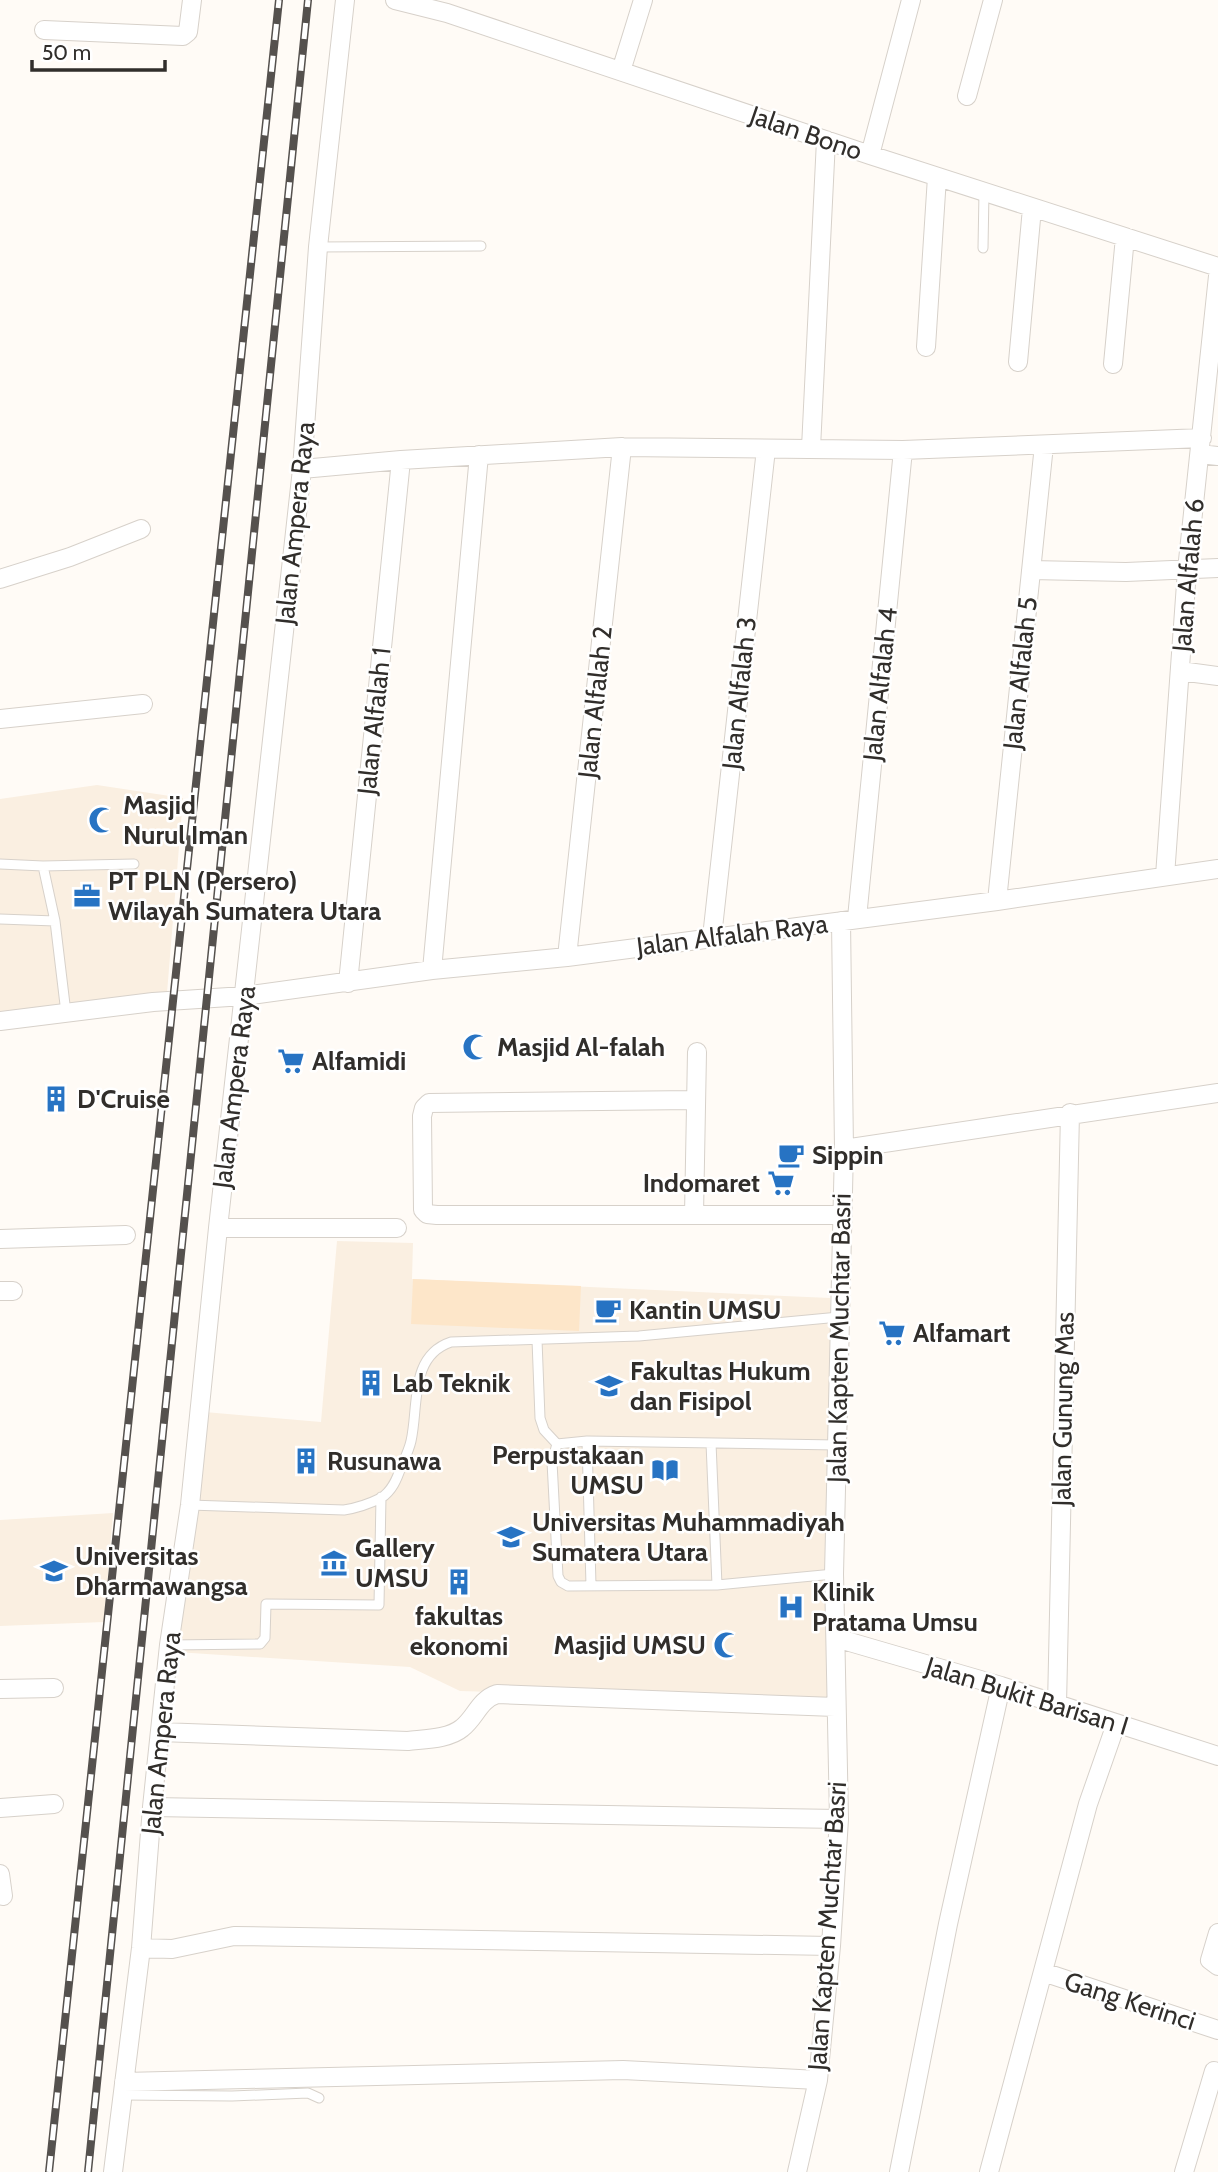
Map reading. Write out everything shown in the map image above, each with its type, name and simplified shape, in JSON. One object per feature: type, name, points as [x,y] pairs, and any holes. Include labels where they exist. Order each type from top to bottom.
[{"type":"street","points":[[44,30],[183,36],[188,32],[192,0]]},
{"type":"street","name":"Jalan Ampera Raya","points":[[114,2172],[141,1948],[169,1645],[190,1505],[302,469],[318,247],[345,0]]},
{"type":"street","name":"Jalan Bono","points":[[395,0],[445,6],[621,71],[937,177],[1218,267]]},
{"type":"street","points":[[621,71],[643,0]]},
{"type":"street","points":[[870,155],[911,0]]},
{"type":"street","points":[[967,96],[993,0]]},
{"type":"street","points":[[811,448],[826,140]]},
{"type":"street","points":[[926,347],[937,177]]},
{"type":"street","points":[[1018,362],[1032,208]]},
{"type":"street","points":[[1113,363],[1125,237]]},
{"type":"street","name":"Jalan Alfalah 6","points":[[1165,876],[1187,570],[1207,449],[1218,275]]},
{"type":"street","points":[[302,469],[401,460],[622,447],[904,450],[1125,440],[1207,449]]},
{"type":"street","name":"Jalan Alfalah 5","points":[[997,901],[1044,445]]},
{"type":"street","name":"Jalan Alfalah 2","points":[[568,957],[622,447]]},
{"type":"street","name":"Jalan Alfalah 3","points":[[712,937],[766,449]]},
{"type":"street","name":"Jalan Alfalah 4","points":[[849,920],[904,450]]},
{"type":"street","points":[[432,970],[479,456]]},
{"type":"street","name":"Jalan Alfalah 1","points":[[348,983],[401,460]]},
{"type":"street","points":[[0,579],[58,561],[141,529]]},
{"type":"street","points":[[1031,570],[1218,568]]},
{"type":"street","points":[[1180,671],[1218,676]]},
{"type":"street","points":[[0,719],[143,704]]},
{"type":"street","name":"Jalan Alfalah Raya","points":[[0,1021],[175,999],[244,996],[432,970],[568,957],[1218,869]]},
{"type":"street","name":"Jalan Kapten Muchtar Basri","points":[[797,2172],[818,2080],[831,1946],[839,1819],[834,1574],[849,920]]},
{"type":"street","points":[[694,1216],[696,1052]]},
{"type":"street","points":[[844,1149],[1070,1113],[1218,1093]]},
{"type":"street","points":[[694,1100],[429,1103],[422,1116],[423,1210],[427,1214],[437,1215],[842,1215]]},
{"type":"street","name":"Jalan Gunung Mas","points":[[1057,1705],[1070,1113]]},
{"type":"street","points":[[218,1228],[397,1228]]},
{"type":"street","points":[[0,1239],[127,1235]]},
{"type":"street","name":"Jalan Bukit Barisan I","points":[[836,1638],[1000,1686],[1218,1756]]},
{"type":"street","points":[[899,2172],[948,1924],[1000,1686]]},
{"type":"street","points":[[0,1689],[54,1688]]},
{"type":"street","points":[[160,1732],[408,1741],[461,1730],[488,1698],[498,1694],[835,1707]]},
{"type":"street","points":[[989,2172],[1088,1804],[1116,1724]]},
{"type":"street","points":[[0,1808],[54,1804]]},
{"type":"street","points":[[152,1807],[839,1819]]},
{"type":"street","points":[[0,1874],[3,1896]]},
{"type":"street","points":[[1218,1933],[1210,1960],[1218,1966]]},
{"type":"street","points":[[141,1948],[172,1949],[234,1936],[831,1946]]},
{"type":"street","name":"Gang Kerinci","points":[[1043,1972],[1218,2030]]},
{"type":"street","points":[[124,2088],[623,2070],[818,2080]]},
{"type":"street","points":[[1184,2172],[1214,2071]]},
{"type":"lane","points":[[983,248],[984,192]]},
{"type":"lane","points":[[318,247],[481,246]]},
{"type":"lane","points":[[0,864],[134,864]]},
{"type":"lane","points":[[43,866],[55,921],[66,1013]]},
{"type":"lane","points":[[0,919],[55,921]]},
{"type":"lane","points":[[190,1505],[344,1510],[361,1507],[382,1497],[395,1483],[411,1442],[420,1372],[437,1346],[451,1342],[639,1336],[839,1317]]},
{"type":"lane","points":[[537,1339],[540,1418],[544,1430],[557,1444]]},
{"type":"lane","points":[[557,1444],[587,1441],[837,1445]]},
{"type":"lane","points":[[587,1441],[591,1586]]},
{"type":"lane","points":[[711,1443],[717,1585]]},
{"type":"lane","points":[[557,1444],[552,1462],[558,1576],[561,1582],[568,1586],[717,1585],[834,1574]]},
{"type":"lane","points":[[169,1645],[260,1644],[265,1638],[266,1604],[379,1605],[382,1497]]},
{"type":"lane","points":[[124,2088],[232,2096],[308,2093],[318,2098]]},
{"type":"shaded area","name":"PT PLN (Persero) Wilayah Sumatera Utara","points":[[97,785],[183,798],[167,993],[0,1013],[0,799]]},
{"type":"shaded area","name":"Universitas Muhammadiyah Sumatera Utara","points":[[337,1241],[413,1243],[412,1279],[830,1298],[832,1703],[460,1691],[410,1667],[176,1652],[205,1412],[321,1422]]},
{"type":"shaded area","points":[[413,1279],[581,1286],[579,1331],[411,1324]]},
{"type":"shaded area","name":"Universitas Dharmawangsa","points":[[113,1513],[104,1622],[0,1626],[0,1520]]},
{"type":"railway","points":[[49,2172],[279,0]]},
{"type":"railway","points":[[88,2172],[308,0]]},
{"type":"place","name":"Masjid Nurul Iman","points":[[102,820]]},
{"type":"place","name":"PT PLN (Persero) Wilayah Sumatera Utara","points":[[87,896]]},
{"type":"place","name":"Masjid Al-falah","points":[[476,1047]]},
{"type":"place","name":"Alfamidi","points":[[291,1061]]},
{"type":"place","name":"D'Cruise","points":[[56,1099]]},
{"type":"place","name":"Sippin","points":[[791,1155]]},
{"type":"place","name":"Indomaret","points":[[781,1183]]},
{"type":"place","name":"Kantin UMSU","points":[[608,1310]]},
{"type":"place","name":"Alfamart","points":[[892,1333]]},
{"type":"place","name":"Lab Teknik","points":[[371,1383]]},
{"type":"place","name":"Fakultas Hukum dan Fisipol","points":[[609,1386]]},
{"type":"place","name":"Rusunawa","points":[[306,1461]]},
{"type":"place","name":"Perpustakaan UMSU","points":[[665,1470]]},
{"type":"place","name":"Universitas Muhammadiyah Sumatera Utara","points":[[511,1537]]},
{"type":"place","name":"Gallery UMSU","points":[[334,1563]]},
{"type":"place","name":"Universitas Dharmawangsa","points":[[54,1571]]},
{"type":"place","name":"fakultas ekonomi","points":[[459,1582]]},
{"type":"place","name":"Klinik Pratama Umsu","points":[[791,1607]]},
{"type":"place","name":"Masjid UMSU","points":[[727,1645]]}]
